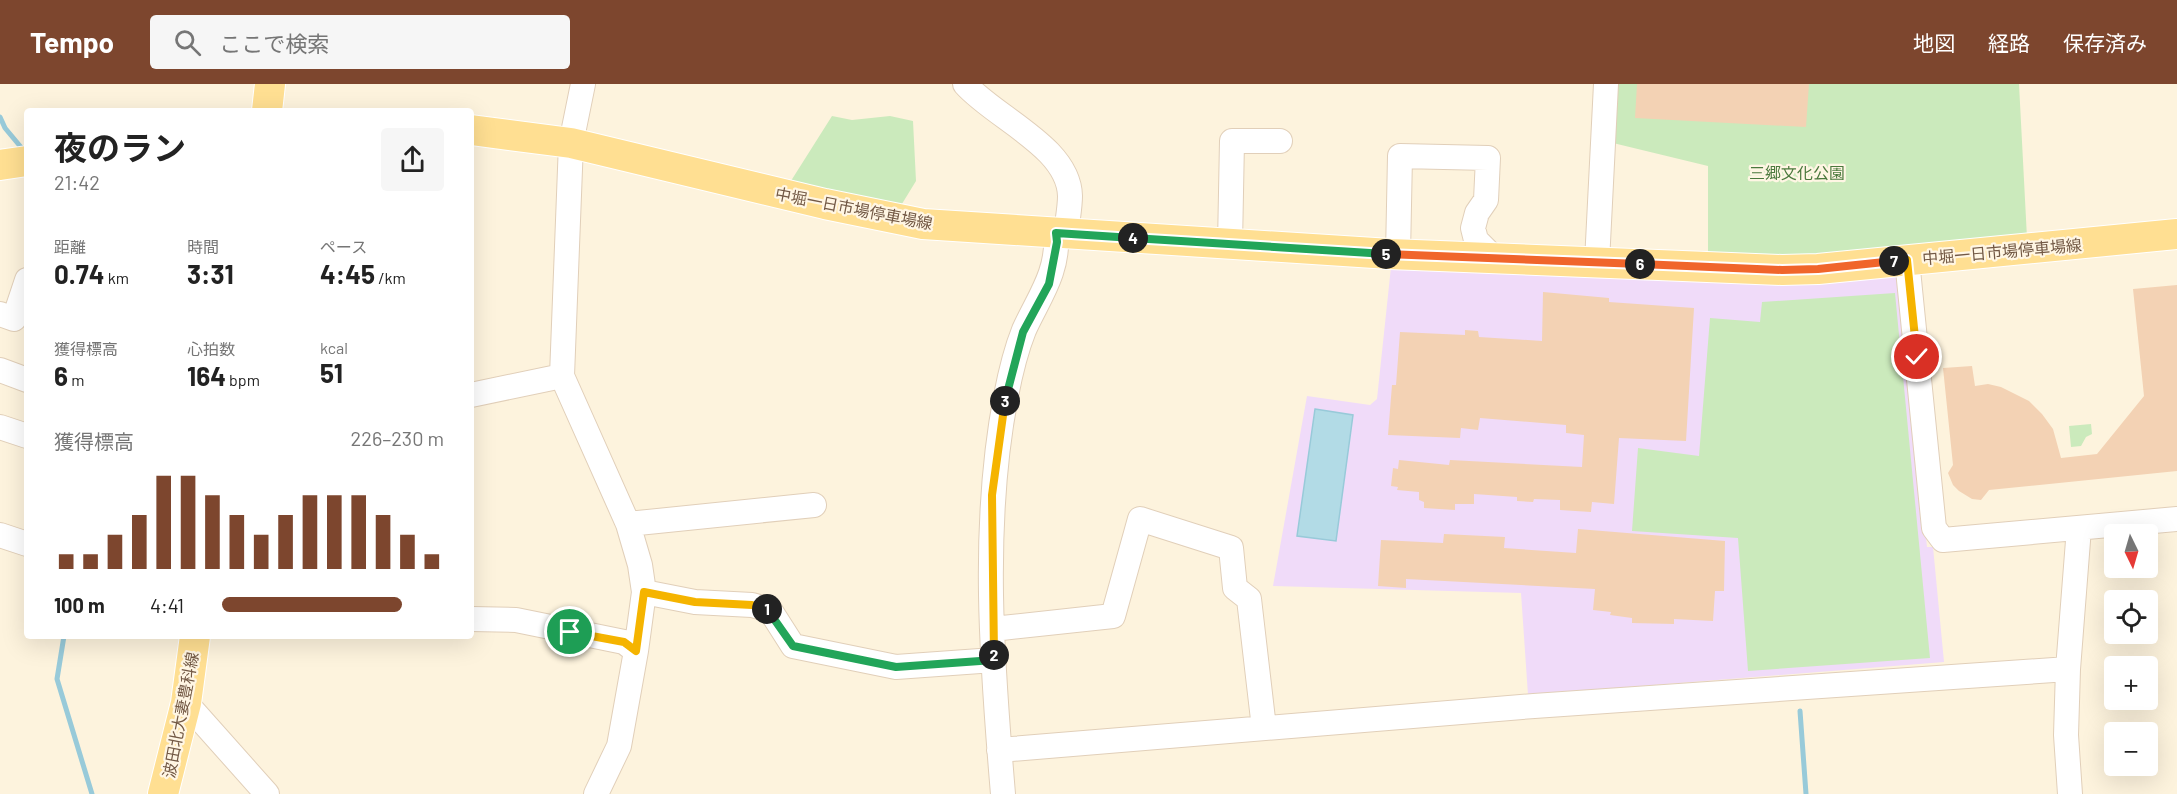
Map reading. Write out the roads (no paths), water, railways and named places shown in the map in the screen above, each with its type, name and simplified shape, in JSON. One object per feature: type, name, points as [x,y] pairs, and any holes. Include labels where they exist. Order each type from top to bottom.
[{"type":"main road","points":[[267,108],[270,84]]},
{"type":"main road","name":"中堀一日市場停車場線","points":[[474,130],[571,143],[825,204],[923,224],[1230,244],[1398,254],[1782,270],[1818,269],[2177,234]]},
{"type":"main road","points":[[0,165],[24,161]]},
{"type":"main road","name":"波田北大妻豊科線","points":[[163,794],[186,703],[195,639]]},
{"type":"street","points":[[583,84],[571,143],[562,376],[628,524],[640,565],[644,592],[636,651],[618,746],[596,794]]},
{"type":"street","points":[[965,84],[977,98],[1053,155],[1064,175],[1070,195],[1057,242],[1049,284],[1023,332],[1006,395],[992,495],[994,660],[1003,794]]},
{"type":"street","points":[[1597,262],[1606,84]]},
{"type":"street","points":[[1230,244],[1232,141],[1280,141]]},
{"type":"street","points":[[1398,254],[1400,156],[1488,158],[1486,200],[1477,213],[1473,228],[1476,240],[1494,258]]},
{"type":"street","points":[[1907,260],[1934,528],[1943,540],[2177,519]]},
{"type":"street","points":[[0,314],[14,319],[24,289]]},
{"type":"street","points":[[0,370],[24,379]]},
{"type":"street","points":[[474,394],[562,376]]},
{"type":"street","points":[[0,427],[24,435]]},
{"type":"street","points":[[628,524],[814,506]]},
{"type":"street","points":[[993,629],[1113,616],[1140,519],[1231,548],[1235,588],[1249,599],[1264,728]]},
{"type":"street","points":[[2070,794],[2066,735],[2067,669],[2079,528]]},
{"type":"street","points":[[0,535],[24,543]]},
{"type":"street","points":[[644,592],[695,602],[752,605],[770,610],[793,646],[896,667],[994,660]]},
{"type":"street","points":[[474,620],[516,620],[624,642],[636,651]]},
{"type":"street","points":[[999,750],[1534,706],[2067,669]]},
{"type":"street","points":[[186,703],[267,794]]},
{"type":"water","points":[[1315,409],[1353,415],[1336,541],[1297,536]]},
{"type":"waterway","points":[[0,117],[5,128],[24,151]]},
{"type":"waterway","points":[[64,639],[57,679],[92,794]]},
{"type":"waterway","points":[[1800,711],[1806,794]]},
{"type":"park label","name":"三郷文化公園","points":[[1797,172]]}]
